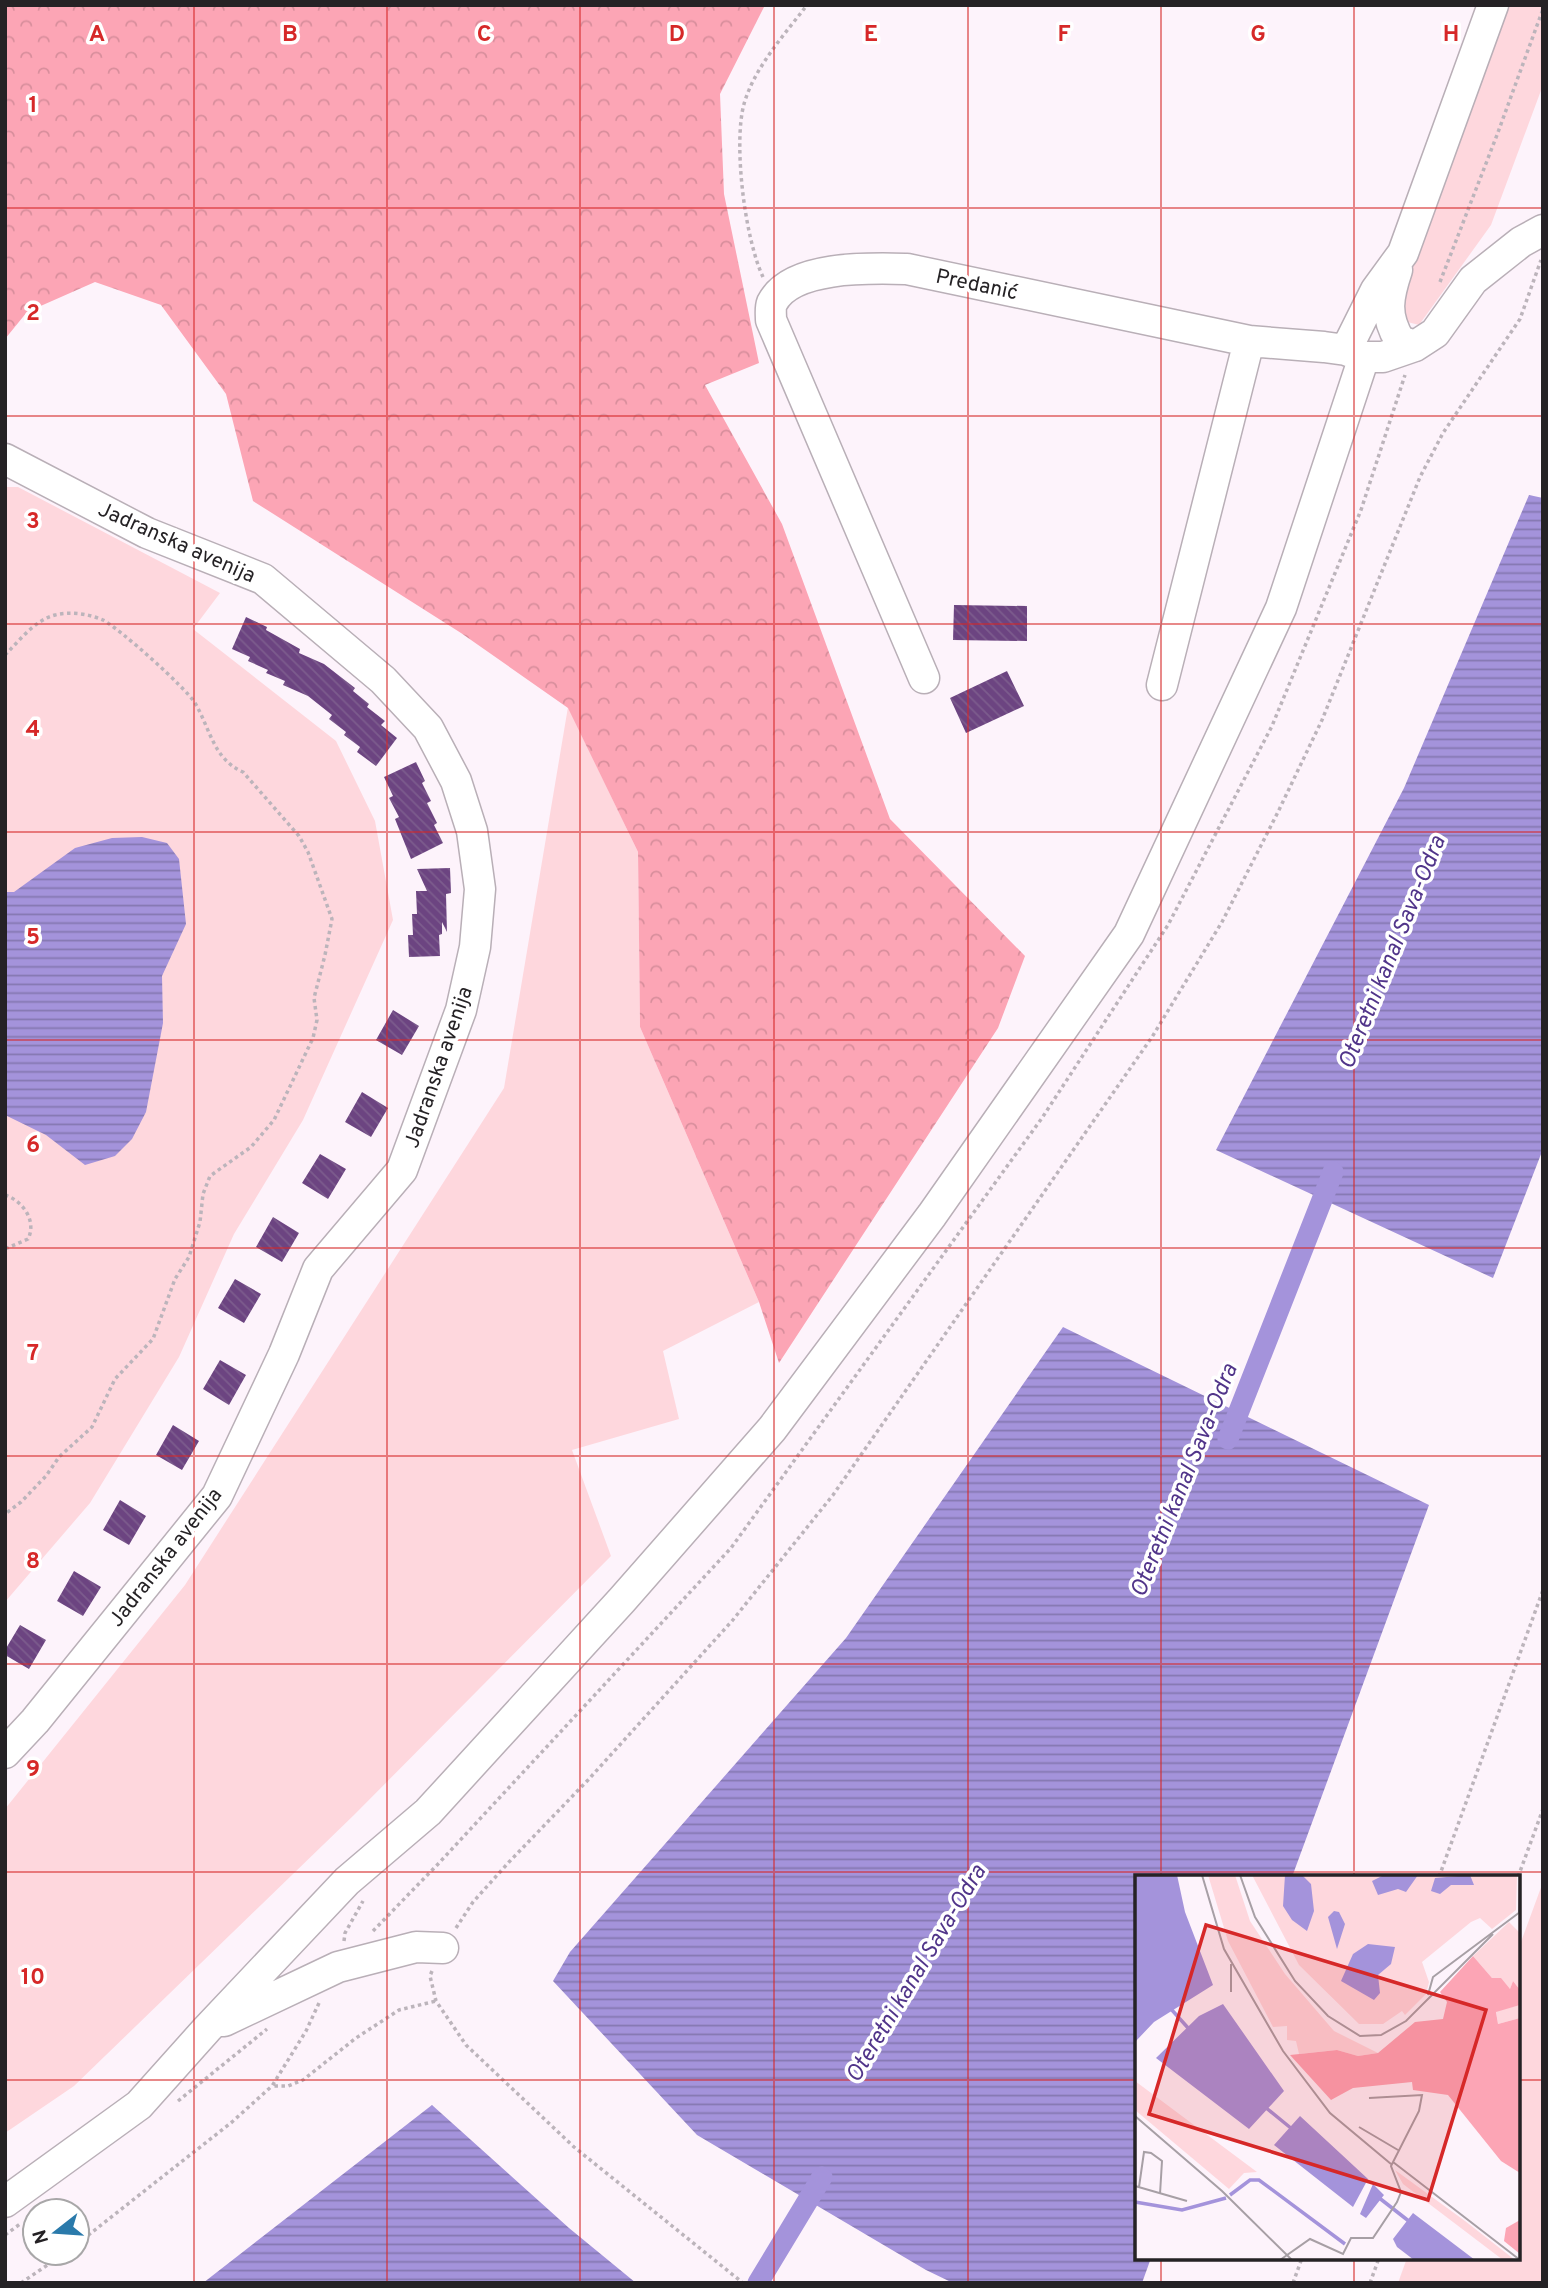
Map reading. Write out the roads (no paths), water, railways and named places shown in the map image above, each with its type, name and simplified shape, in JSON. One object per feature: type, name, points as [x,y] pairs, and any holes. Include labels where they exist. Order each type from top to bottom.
[{"type":"street","points":[[1415,346],[1400,341],[1391,321],[1388,296],[1493,5]]},
{"type":"street","name":"Predanić","points":[[924,678],[771,320],[771,305],[783,289],[807,276],[869,268],[907,269],[1249,341],[1383,357],[1415,346],[1435,333],[1473,280],[1521,242],[1543,229]]},
{"type":"street","points":[[5,2202],[139,2105],[347,1881],[428,1812],[622,1600],[772,1429],[932,1215],[1129,934],[1281,608],[1376,290],[1403,253]]},
{"type":"street","points":[[1163,685],[1249,341]]},
{"type":"street","name":"Jadranska avenija","points":[[5,1753],[35,1721],[217,1496],[284,1354],[318,1269],[402,1170],[461,1010],[475,947],[480,889],[472,831],[456,781],[428,728],[383,680],[262,579],[147,533],[10,464]]},
{"type":"street","points":[[207,2029],[338,1967],[416,1947],[443,1948]]},
{"type":"water","points":[[1529,495],[1543,498],[1543,1149],[1493,1278],[1216,1150],[1404,788]]},
{"type":"water","points":[[142,837],[167,843],[179,859],[186,924],[162,976],[163,1023],[146,1112],[132,1139],[115,1156],[85,1165],[46,1135],[5,1115],[5,892],[14,892],[75,848],[112,838]]},
{"type":"water","points":[[1063,1327],[1429,1505],[1293,1875],[1135,1875],[1135,2260],[1150,2260],[1142,2283],[953,2283],[926,2270],[697,2135],[553,1981],[570,1952],[846,1638]]},
{"type":"water","points":[[432,2105],[569,2228],[636,2283],[203,2283]]},
{"type":"waterway","name":"Oteretni kanal Sava-Odra","points":[[1228,1439],[1333,1172]]},
{"type":"waterway","name":"Oteretni kanal Sava-Odra","points":[[758,2283],[822,2177]]}]
